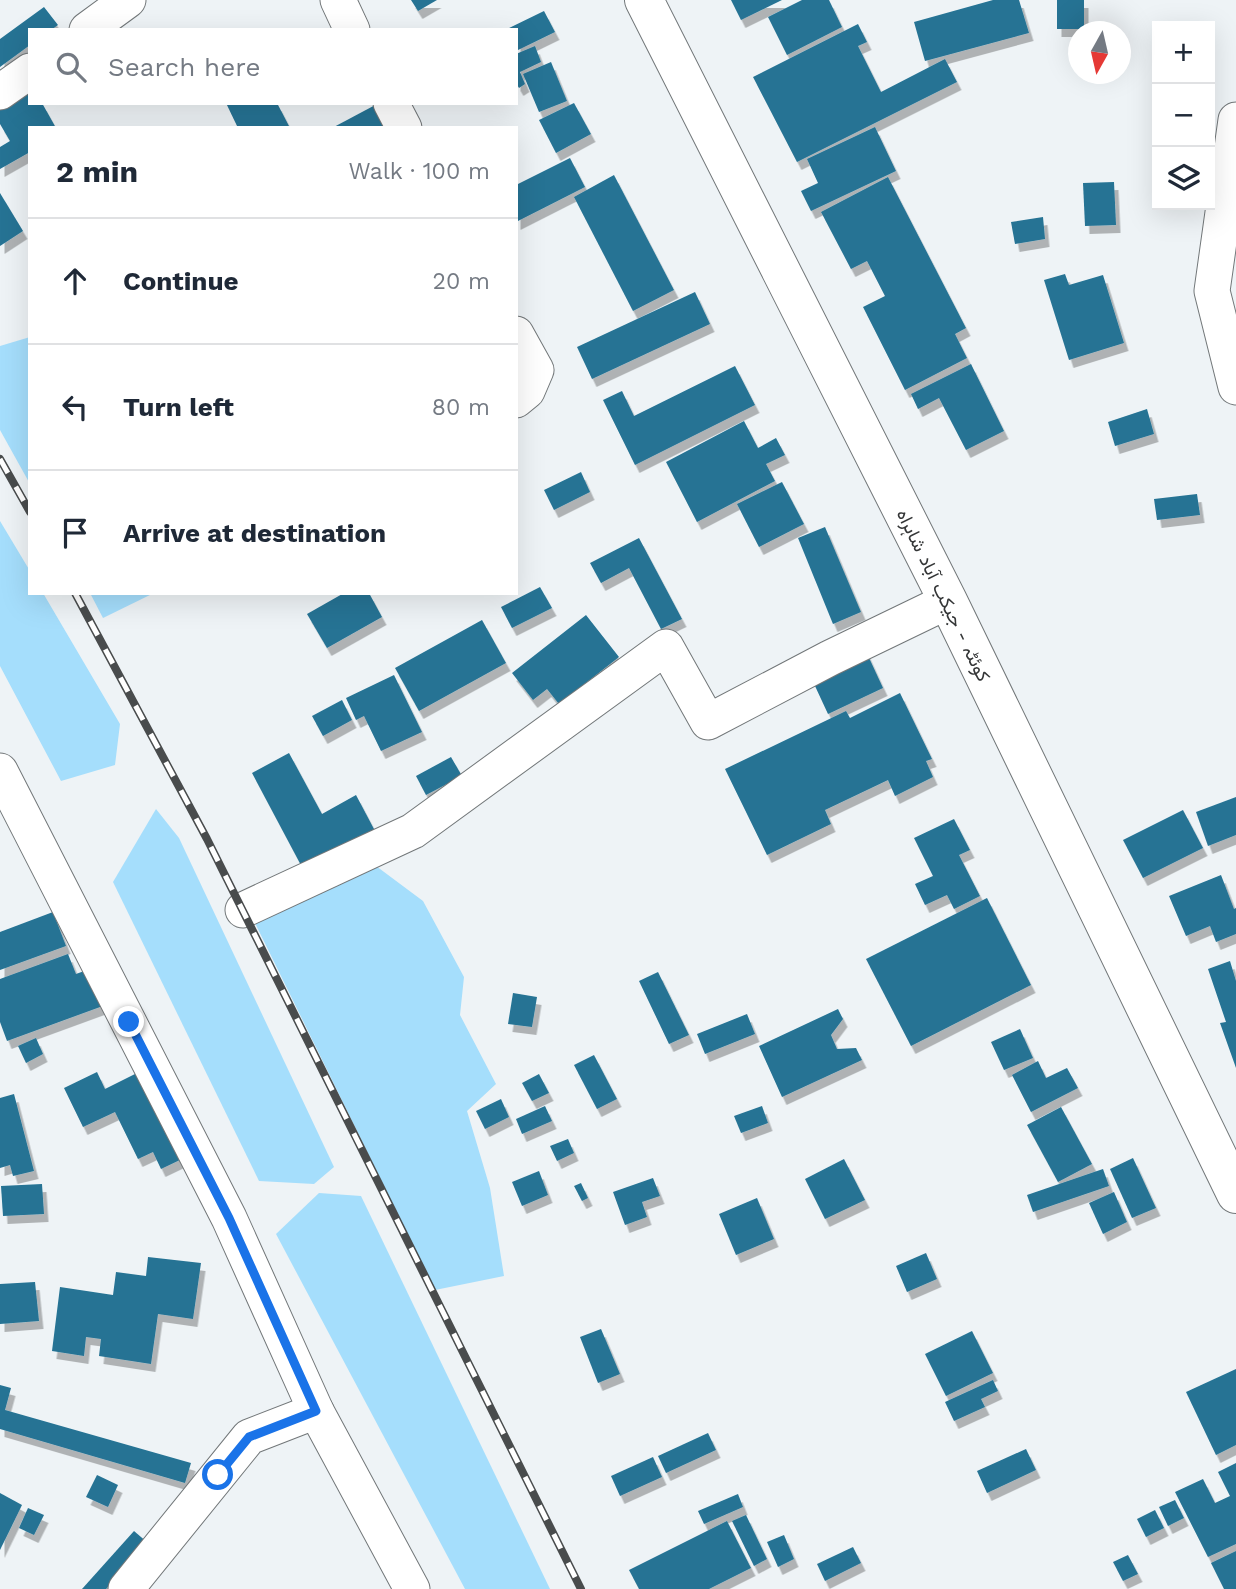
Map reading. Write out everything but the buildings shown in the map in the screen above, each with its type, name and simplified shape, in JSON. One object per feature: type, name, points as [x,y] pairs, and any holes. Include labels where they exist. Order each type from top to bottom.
[{"type":"highway","name":"کوئٹہ - جیکب آباد شاہراہ","points":[[645,0],[948,601],[1236,1194]]},
{"type":"street","points":[[90,28],[128,0]]},
{"type":"street","points":[[338,0],[351,28]]},
{"type":"street","points":[[0,92],[28,72]]},
{"type":"street","points":[[392,105],[403,126]]},
{"type":"street","points":[[1236,120],[1212,290],[1236,387]]},
{"type":"street","points":[[518,338],[536,370],[527,391],[518,398]]},
{"type":"street","points":[[243,910],[413,831],[666,647],[708,722],[830,658],[948,601]]},
{"type":"street","points":[[1,775],[229,1218],[316,1411],[412,1589]]},
{"type":"street","points":[[126,1589],[249,1437],[316,1411]]},
{"type":"shaded area","points":[[28,338],[28,480],[0,430],[0,346]]},
{"type":"shaded area","points":[[0,521],[28,568],[28,595],[44,595],[120,724],[115,765],[61,781],[0,666]]},
{"type":"shaded area","points":[[91,595],[150,595],[103,618]]},
{"type":"shaded area","points":[[156,809],[179,838],[334,1167],[314,1184],[259,1181],[113,882]]},
{"type":"shaded area","points":[[372,863],[423,901],[464,977],[460,1015],[496,1084],[467,1111],[490,1188],[504,1276],[435,1290],[254,921]]},
{"type":"shaded area","points":[[319,1193],[361,1196],[550,1589],[465,1589],[276,1234]]},
{"type":"railway","points":[[0,459],[28,508]]},
{"type":"railway","points":[[76,595],[207,839],[581,1589]]},
{"type":"route","points":[[129,1022],[229,1218],[316,1411],[249,1437],[218,1475]]}]
